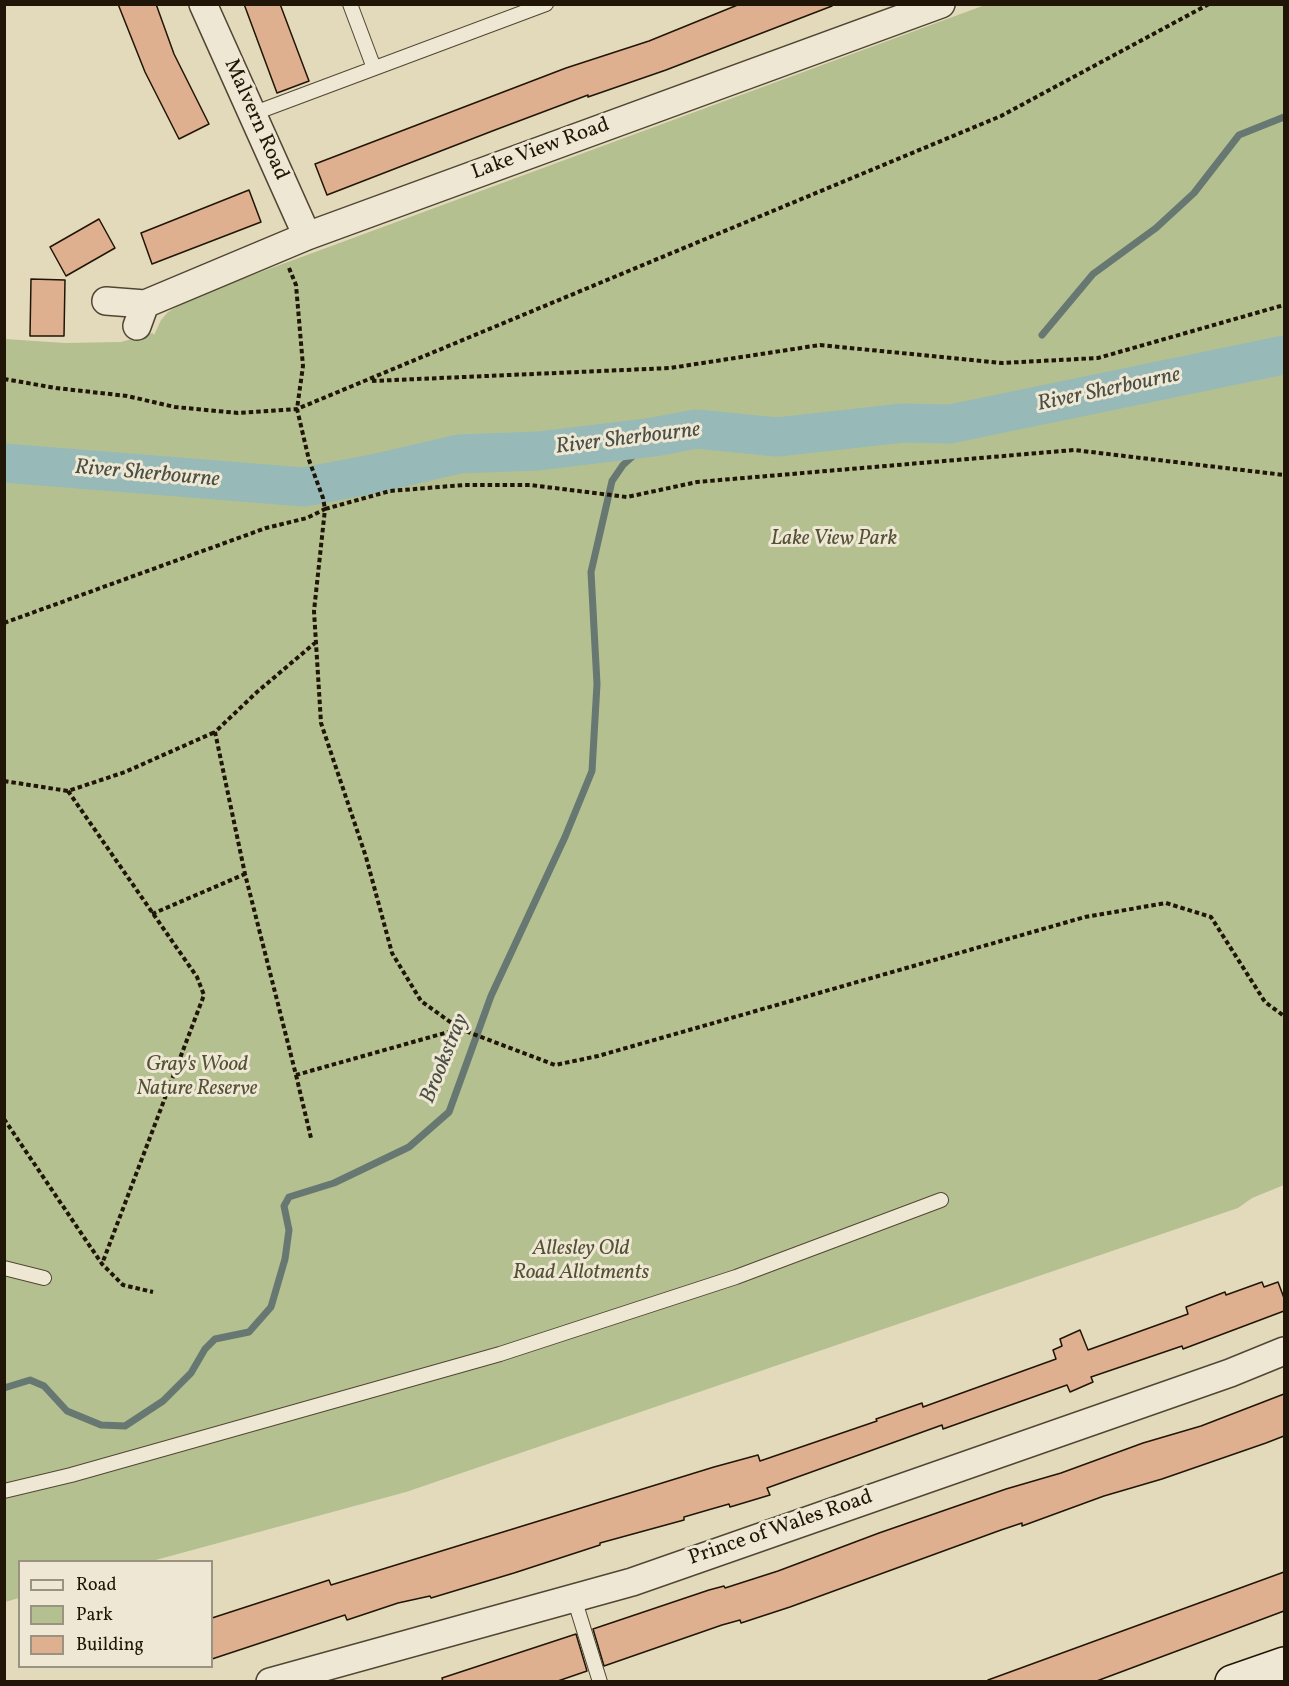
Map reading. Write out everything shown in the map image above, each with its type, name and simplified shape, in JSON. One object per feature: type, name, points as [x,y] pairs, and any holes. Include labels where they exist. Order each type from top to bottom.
[{"type":"main road","points":[[1232,1682],[1284,1664]]},
{"type":"street","name":"Malvern Road","points":[[203,4],[307,236]]},
{"type":"street","name":"Lake View Road","points":[[106,301],[141,315],[307,236],[941,4]]},
{"type":"street","name":"Prince of Wales Road","points":[[285,1680],[632,1582],[1284,1351]]},
{"type":"lane","points":[[350,4],[374,68]]},
{"type":"lane","points":[[252,114],[546,4]]},
{"type":"lane","points":[[4,1491],[500,1354],[736,1277],[941,1200]]},
{"type":"lane","points":[[4,1268],[44,1278]]},
{"type":"lane","points":[[574,1598],[600,1682]]},
{"type":"path","points":[[4,380],[127,396],[176,407],[238,413],[297,409],[1001,116],[1209,4]]},
{"type":"path","points":[[281,247],[296,285],[303,366],[297,409],[309,460],[325,508],[314,611],[321,723],[366,857],[392,953],[421,1001],[460,1029],[555,1065],[598,1056],[1085,916],[1166,903],[1211,917],[1265,1002],[1284,1016]]},
{"type":"path","points":[[368,381],[670,368],[820,345],[1002,363],[1098,358],[1284,305]]},
{"type":"path","points":[[4,623],[267,528],[307,518],[325,508],[390,491],[464,484],[520,485],[593,491],[627,497],[697,482],[1074,450],[1284,475]]},
{"type":"path","points":[[4,781],[68,791],[124,772],[215,732],[257,692],[316,642]]},
{"type":"path","points":[[215,732],[245,874],[311,1138]]},
{"type":"path","points":[[68,791],[197,977],[204,994],[102,1264]]},
{"type":"path","points":[[152,914],[245,874]]},
{"type":"path","points":[[296,1075],[460,1029]]},
{"type":"path","points":[[4,1119],[102,1264],[123,1285],[153,1292]]},
{"type":"green space","name":"Lake View Park","points":[[985,5],[1284,5],[1284,1185],[1252,1198],[1238,1208],[406,1492],[156,1560],[18,1560],[18,1598],[5,1602],[5,339],[65,343],[121,342],[153,333],[154,335],[161,320],[168,312],[193,297]]},
{"type":"building","points":[[118,4],[156,4],[174,54],[209,124],[179,139],[145,72]]},
{"type":"building","points":[[244,4],[280,4],[309,81],[277,93]]},
{"type":"building","points":[[740,4],[832,4],[832,6],[666,70],[588,97],[588,95],[327,195],[315,164],[566,68],[649,41]]},
{"type":"building","points":[[249,190],[261,222],[152,264],[141,233]]},
{"type":"building","points":[[99,219],[115,248],[66,276],[50,247]]},
{"type":"building","points":[[31,279],[65,280],[64,336],[30,336]]},
{"type":"building","points":[[1262,1282],[1264,1287],[1278,1282],[1284,1298],[1284,1311],[1183,1349],[1182,1346],[1091,1377],[1093,1382],[1070,1392],[1067,1385],[943,1429],[942,1425],[767,1488],[770,1495],[684,1517],[684,1520],[600,1543],[600,1545],[514,1573],[431,1598],[430,1596],[398,1603],[347,1620],[345,1615],[213,1659],[213,1618],[329,1580],[331,1585],[714,1467],[758,1455],[760,1461],[922,1403],[923,1407],[1056,1359],[1053,1350],[1062,1346],[1060,1339],[1080,1330],[1088,1350],[1188,1314],[1186,1307],[1225,1292],[1226,1295]]},
{"type":"building","points":[[1284,1394],[1284,1436],[1022,1526],[1022,1523],[1001,1530],[790,1607],[741,1623],[740,1620],[722,1625],[604,1666],[593,1629],[709,1590],[724,1586],[725,1588],[778,1571],[1006,1489],[1201,1426]]},
{"type":"building","points":[[1284,1572],[1284,1611],[1094,1682],[989,1682],[988,1680]]},
{"type":"building","points":[[576,1634],[587,1671],[555,1682],[443,1682],[442,1678]]},
{"type":"waterway","name":"River Sherbourne","points":[[1042,335],[1093,274],[1156,228],[1194,193],[1239,135],[1284,117]]},
{"type":"waterway","name":"River Sherbourne","points":[[4,463],[304,487],[459,454],[538,451],[654,437],[696,429],[777,437],[903,423],[950,424],[1284,355]]},
{"type":"waterway","name":"Brookstray","points":[[4,1388],[30,1380],[44,1386],[67,1411],[101,1425],[125,1426],[163,1401],[191,1373],[205,1349],[215,1339],[249,1332],[271,1307],[285,1259],[289,1230],[284,1206],[289,1197],[334,1183],[409,1147],[449,1112],[491,996],[565,837],[592,771],[597,684],[591,572],[612,481],[623,465],[654,437]]},
{"type":"park label","name":"Gray's Wood Nature Reserve","points":[[197,1078]]},
{"type":"park label","name":"Allesley Old Road Allotments","points":[[581,1262]]}]
